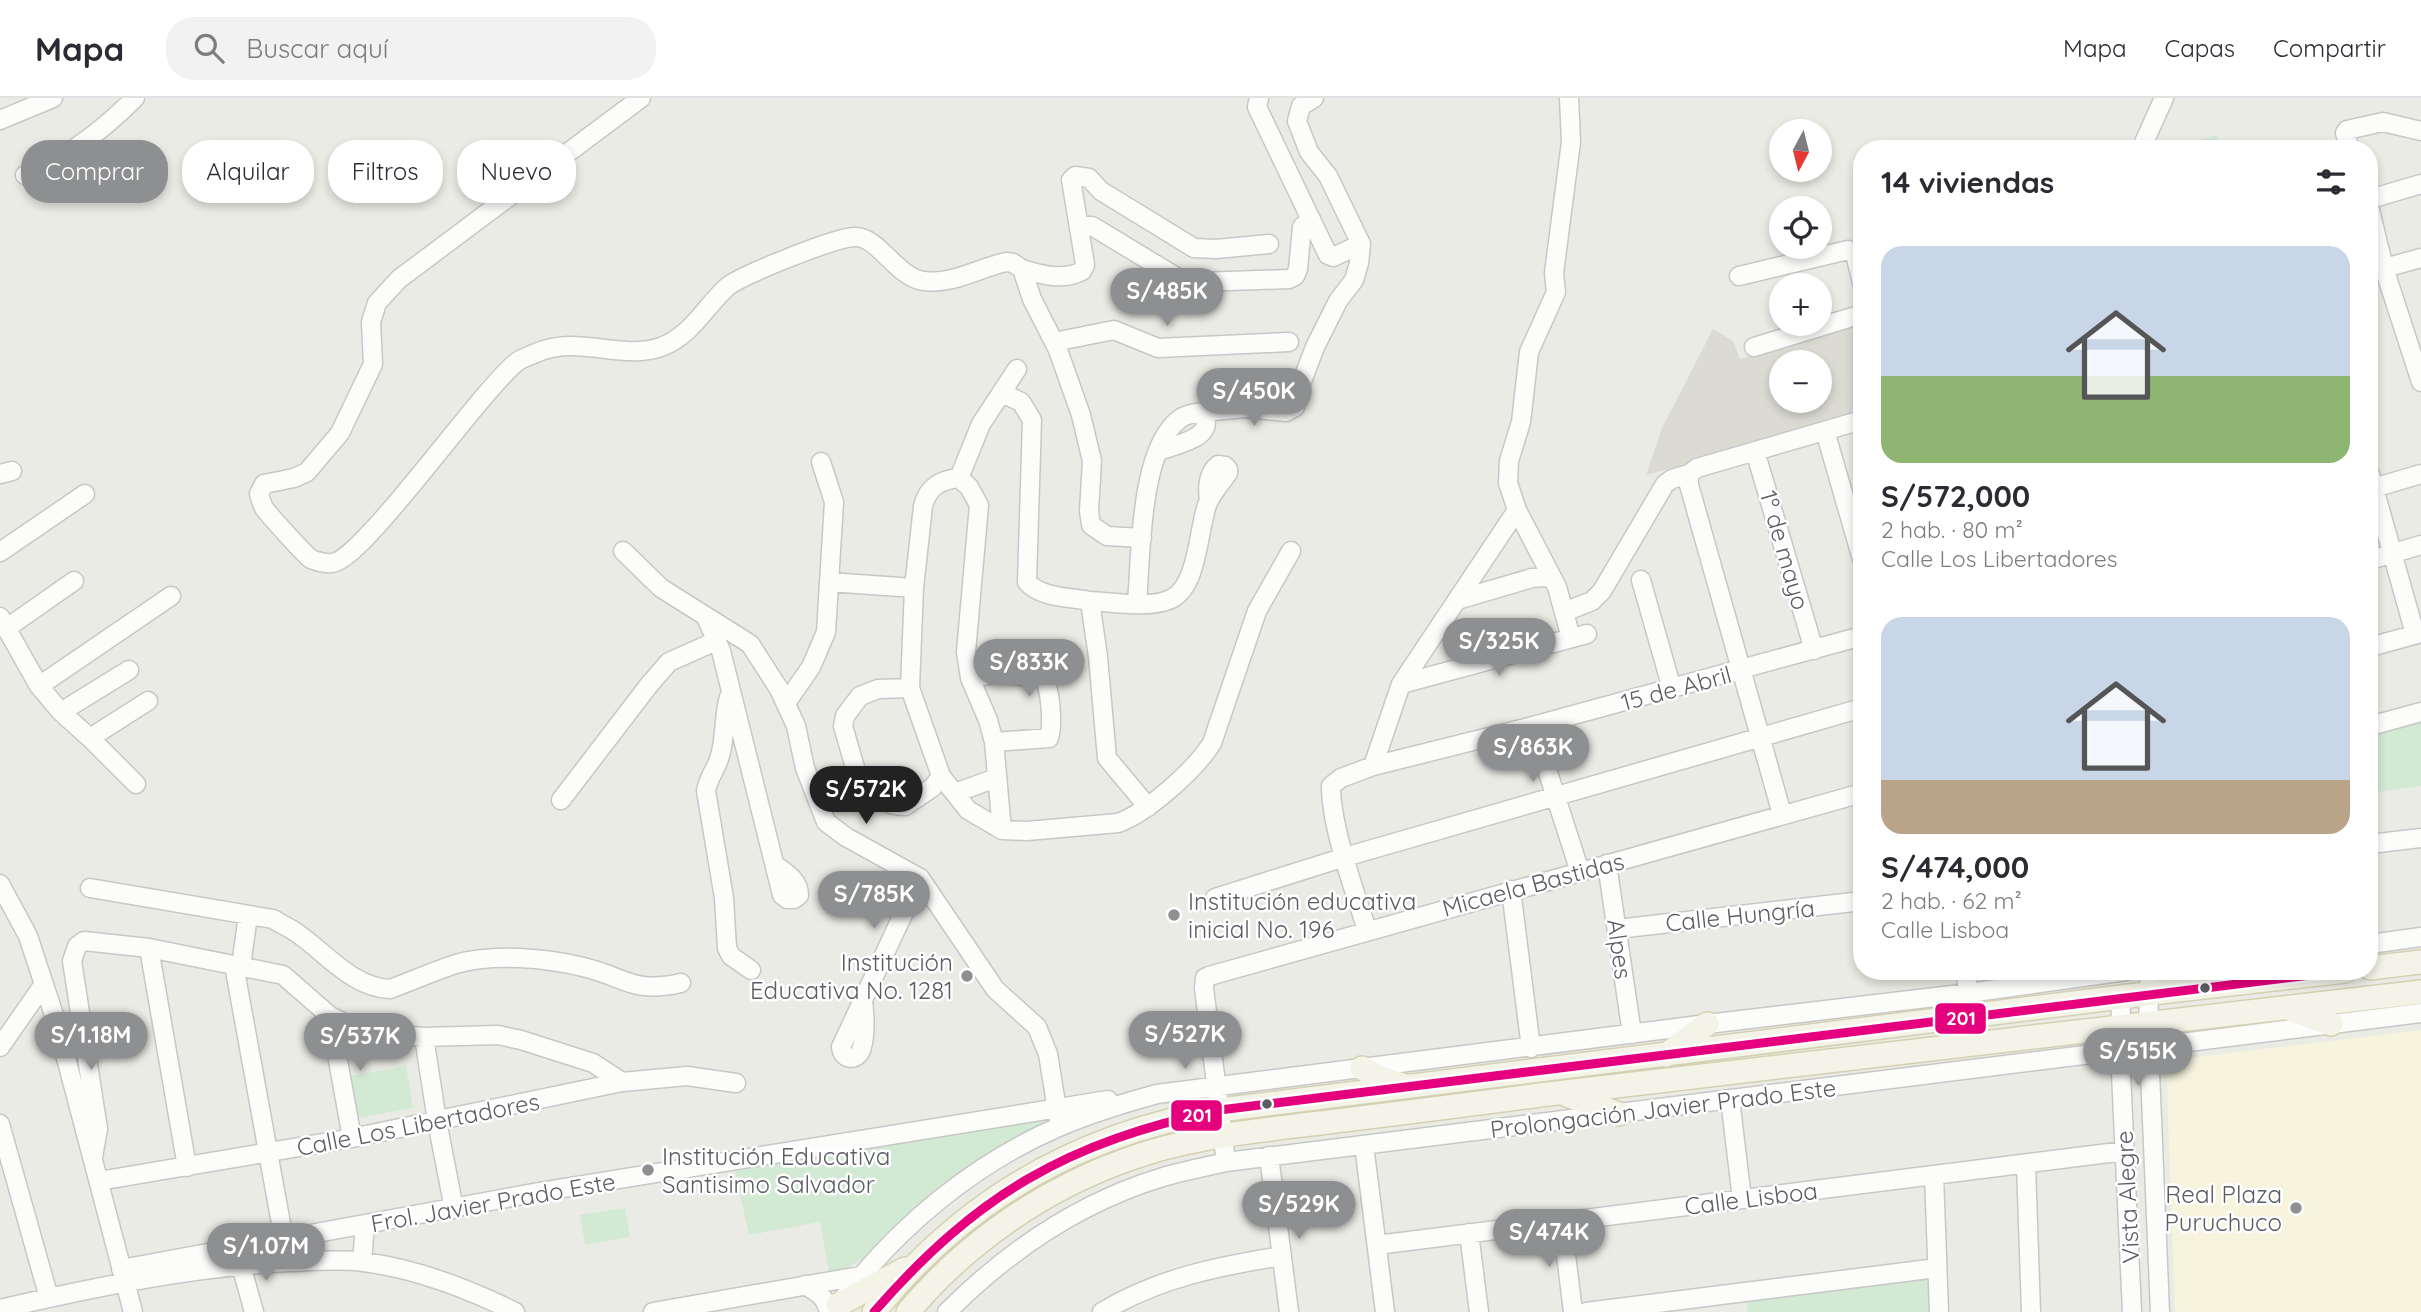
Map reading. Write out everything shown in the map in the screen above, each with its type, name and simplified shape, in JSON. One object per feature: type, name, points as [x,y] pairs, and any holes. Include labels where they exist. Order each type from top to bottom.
[{"type":"main road","points":[[2378,967],[2421,962]]},
{"type":"main road","points":[[874,1312],[917,1263],[984,1205],[1059,1160],[1169,1119],[1220,1110],[2121,998],[2150,983],[2212,986],[2265,980]]},
{"type":"main road","points":[[2198,1018],[2191,1010],[2192,1002],[2212,986]]},
{"type":"main road","name":"Prolongación Javier Prado Este","points":[[908,1312],[937,1279],[975,1245],[1014,1217],[1056,1191],[1123,1160],[1169,1147],[1223,1136],[1560,1093],[2421,992]]},
{"type":"main road","points":[[2286,1008],[2331,1024]]},
{"type":"main road","points":[[1666,1055],[1707,1024]]},
{"type":"main road","points":[[1362,1068],[1385,1080],[1411,1087]]},
{"type":"main road","points":[[1560,1093],[1619,1114]]},
{"type":"main road","points":[[833,1310],[917,1263]]},
{"type":"street","points":[[0,120],[22,104],[52,98]]},
{"type":"street","points":[[86,140],[135,98]]},
{"type":"street","points":[[641,98],[399,279],[377,303],[371,322],[373,364],[340,433],[307,472],[294,478],[264,484],[258,494],[263,507],[312,559],[331,564],[343,560],[375,527],[461,423],[518,361],[551,346],[573,345],[629,350],[649,350],[663,346],[684,334],[728,287],[761,269],[843,238],[858,236],[869,242],[904,273],[920,281],[949,281],[1006,262],[1037,274],[1063,277],[1082,271],[1085,265],[1071,180],[1075,176],[1089,177],[1101,191],[1194,248],[1216,249],[1269,244]]},
{"type":"street","points":[[1259,98],[1257,107],[1330,257],[1361,244]]},
{"type":"street","points":[[1137,603],[1144,496],[1159,451],[1169,432],[1180,419],[1202,412],[1246,408],[1286,412],[1295,407],[1315,347],[1338,301],[1354,280],[1361,244],[1328,176],[1309,152],[1297,121],[1301,106],[1314,98]]},
{"type":"street","points":[[1401,684],[1579,636],[1564,612],[1557,587],[1517,510],[1508,483],[1509,461],[1521,422],[1529,352],[1556,292],[1554,273],[1571,142],[1569,98]]},
{"type":"street","points":[[2145,140],[2164,98]]},
{"type":"street","points":[[2347,140],[2347,130],[2383,122],[2421,131]]},
{"type":"street","points":[[2378,197],[2421,184]]},
{"type":"street","points":[[1079,229],[1092,226],[1178,278],[1200,282],[1278,279],[1295,276],[1302,227],[1311,219]]},
{"type":"street","points":[[1739,276],[1848,250],[1853,253]]},
{"type":"street","points":[[2378,270],[2421,258]]},
{"type":"street","points":[[1022,269],[1032,299],[1054,342],[1081,415],[1092,461],[1089,510],[1091,525],[1107,536],[1142,538]]},
{"type":"street","points":[[2378,273],[2421,382]]},
{"type":"street","points":[[1754,346],[1853,317]]},
{"type":"street","points":[[1054,342],[1114,330],[1158,348],[1289,342]]},
{"type":"street","points":[[959,478],[981,424],[1017,369]]},
{"type":"street","points":[[1002,393],[1021,402],[1032,420],[1027,582],[1032,588],[1045,594],[1090,601],[1155,603],[1170,600],[1181,593],[1193,568],[1209,500]]},
{"type":"street","points":[[1564,612],[1592,601],[1602,591],[1665,484],[1672,479],[1689,474],[1697,468],[1853,423]]},
{"type":"street","points":[[1825,431],[1853,528]]},
{"type":"street","name":"1º de mayo","points":[[1755,451],[1814,650]]},
{"type":"street","points":[[786,703],[811,667],[827,632],[834,502],[821,462]]},
{"type":"street","points":[[1689,474],[1689,485],[1782,814]]},
{"type":"street","points":[[2378,483],[2421,474]]},
{"type":"street","points":[[959,478],[937,483],[926,496],[914,588],[911,688],[941,776],[968,810],[1002,830],[1027,831],[1118,824],[1148,807],[1200,762],[1212,743],[1226,708],[1257,611],[1291,551]]},
{"type":"street","points":[[959,478],[969,487],[979,505],[966,652],[970,678],[988,720],[994,742],[1002,830]]},
{"type":"street","points":[[0,552],[85,494]]},
{"type":"street","points":[[2378,507],[2418,634],[2378,645]]},
{"type":"street","points":[[1373,766],[1401,684],[1517,510]]},
{"type":"street","points":[[2378,557],[2421,545]]},
{"type":"street","points":[[622,551],[661,588],[750,644],[786,703],[796,726],[805,768],[826,822],[846,837],[920,878],[995,989],[1037,1027],[1048,1054],[1059,1127]]},
{"type":"street","points":[[1457,600],[1532,578],[1552,579]]},
{"type":"street","points":[[1641,580],[1672,689]]},
{"type":"street","points":[[74,581],[4,622],[39,686],[61,712],[136,783]]},
{"type":"street","points":[[829,582],[914,588]]},
{"type":"street","points":[[39,686],[171,596]]},
{"type":"street","points":[[1090,601],[1107,758],[1148,807]]},
{"type":"street","points":[[706,617],[716,641],[775,865]]},
{"type":"street","name":"15 de Abril","points":[[1345,857],[1331,799],[1331,786],[1341,778],[1373,766],[1533,726],[1853,639]]},
{"type":"street","points":[[561,800],[669,662],[716,641]]},
{"type":"street","points":[[61,712],[129,670]]},
{"type":"street","points":[[970,678],[994,674],[1042,677],[1047,682],[1051,730],[1049,738],[994,742]]},
{"type":"street","points":[[911,688],[878,689],[860,696],[845,716],[844,726],[858,778],[886,804],[905,806],[933,787],[941,776]]},
{"type":"street","points":[[730,694],[724,712],[719,761],[708,779],[706,791],[724,898],[727,948],[731,956],[751,970]]},
{"type":"street","points":[[90,737],[148,701]]},
{"type":"street","points":[[1215,898],[1345,857],[1853,711]]},
{"type":"street","points":[[2378,724],[2421,712]]},
{"type":"street","points":[[1533,726],[1580,872]]},
{"type":"street","points":[[955,793],[996,778]]},
{"type":"street","name":"Micaela Bastidas","points":[[1218,1086],[1203,988],[1205,978],[1213,974],[1853,795]]},
{"type":"street","points":[[2378,843],[2421,838]]},
{"type":"street","points":[[1345,857],[1367,930]]},
{"type":"street","name":"Alpes","points":[[1608,864],[1632,1034]]},
{"type":"street","points":[[863,1001],[920,878]]},
{"type":"street","points":[[0,884],[28,936],[44,984],[133,1312]]},
{"type":"street","points":[[90,888],[273,919],[297,932],[332,962],[371,986],[381,989],[390,989],[457,963],[500,958],[546,960],[586,967],[631,985],[660,987],[681,983]]},
{"type":"street","points":[[1511,890],[1531,1048]]},
{"type":"street","name":"Calle Hungría","points":[[1617,929],[1853,902]]},
{"type":"street","points":[[248,915],[238,966],[267,1153],[284,1240]]},
{"type":"street","points":[[2378,943],[2421,937]]},
{"type":"street","points":[[93,1157],[98,1129],[72,961],[77,946],[84,941],[149,948],[283,975],[330,1016],[358,1030],[424,1037],[498,1035],[593,1063],[622,1082]]},
{"type":"street","points":[[149,948],[187,1167]]},
{"type":"street","points":[[1967,980],[1969,993]]},
{"type":"street","points":[[805,1285],[820,1294],[833,1310],[896,1237],[928,1208],[972,1175],[1059,1127],[1101,1110],[1157,1094],[1969,993],[2036,980]]},
{"type":"street","name":"Vista Alegre","points":[[2150,983],[2148,1024],[2160,1312]]},
{"type":"street","points":[[2,1037],[44,984]]},
{"type":"street","name":"Vista Alegre","points":[[2121,998],[2120,1051],[2132,1312]]},
{"type":"street","name":"Prolongación Javier Prado Este","points":[[947,1312],[1005,1259],[1054,1225],[1103,1200],[1163,1177],[1226,1162],[2421,1013]]},
{"type":"street","points":[[330,1016],[352,1138]]},
{"type":"street","points":[[424,1037],[454,1209]]},
{"type":"street","name":"Calle Los Libertadores","points":[[99,1181],[352,1138],[622,1082],[687,1076],[737,1083]]},
{"type":"street","points":[[1218,1086],[1226,1162]]},
{"type":"street","name":"Frol. Javier Prado Este","points":[[123,1276],[284,1240],[539,1192],[1057,1107],[1157,1094]]},
{"type":"street","points":[[1730,1099],[1742,1199]]},
{"type":"street","points":[[2123,1117],[2136,1108],[2147,1111],[2151,1118]]},
{"type":"street","points":[[0,1124],[49,1298]]},
{"type":"street","points":[[1364,1145],[1385,1312]]},
{"type":"street","points":[[1269,1156],[1289,1312]]},
{"type":"street","name":"Calle Lisboa","points":[[1377,1245],[2026,1164],[2126,1159],[2153,1164]]},
{"type":"street","points":[[2026,1164],[2031,1312]]},
{"type":"street","points":[[1934,1175],[1939,1312]]},
{"type":"street","points":[[1562,1222],[1573,1312]]},
{"type":"street","points":[[362,1262],[365,1225]]},
{"type":"street","points":[[1469,1233],[1479,1312]]},
{"type":"street","points":[[1102,1312],[1141,1292],[1188,1274],[1282,1256]]},
{"type":"street","points":[[0,1309],[123,1276],[241,1265],[331,1261],[362,1262],[410,1270],[480,1294],[515,1312]]},
{"type":"street","points":[[241,1265],[254,1312]]},
{"type":"street","points":[[1586,1312],[1937,1268]]},
{"type":"street","points":[[653,1312],[860,1276]]},
{"type":"shaded area","points":[[1852,327],[1853,418],[1646,475],[1662,428],[1713,329],[1733,341],[1740,359],[1769,351],[1769,413],[1832,413],[1832,350],[1772,350],[1820,336],[1832,336],[1832,333]]},
{"type":"shaded area","name":"Real Plaza Puruchuco","points":[[2421,1030],[2421,1312],[2175,1312],[2167,1080],[2170,1060]]},
{"type":"green space","points":[[2217,135],[2218,140],[2199,140]]},
{"type":"green space","points":[[2421,720],[2421,786],[2378,792],[2378,732]]},
{"type":"green space","points":[[406,1066],[413,1108],[358,1118],[350,1076]]},
{"type":"green space","points":[[1040,1119],[1045,1121],[1045,1127],[927,1201],[871,1253],[845,1268],[829,1273],[820,1222],[749,1235],[735,1171]]},
{"type":"green space","points":[[625,1208],[630,1237],[585,1245],[580,1215]]},
{"type":"green space","points":[[1931,1279],[1932,1312],[1748,1312],[1746,1302]]},
{"type":"transit line","name":"201","points":[[874,1312],[950,1235],[988,1205],[1028,1179],[1070,1157],[1116,1138],[1165,1123],[1220,1110],[2270,980]]},
{"type":"place","name":"Institución educativa inicial No. 196","points":[[1174,915]]},
{"type":"place","name":"Institución Educativa No. 1281","points":[[967,976]]},
{"type":"place","name":"Institución Educativa Santisimo Salvador","points":[[648,1170]]},
{"type":"place","name":"Real Plaza Puruchuco","points":[[2296,1208]]}]
